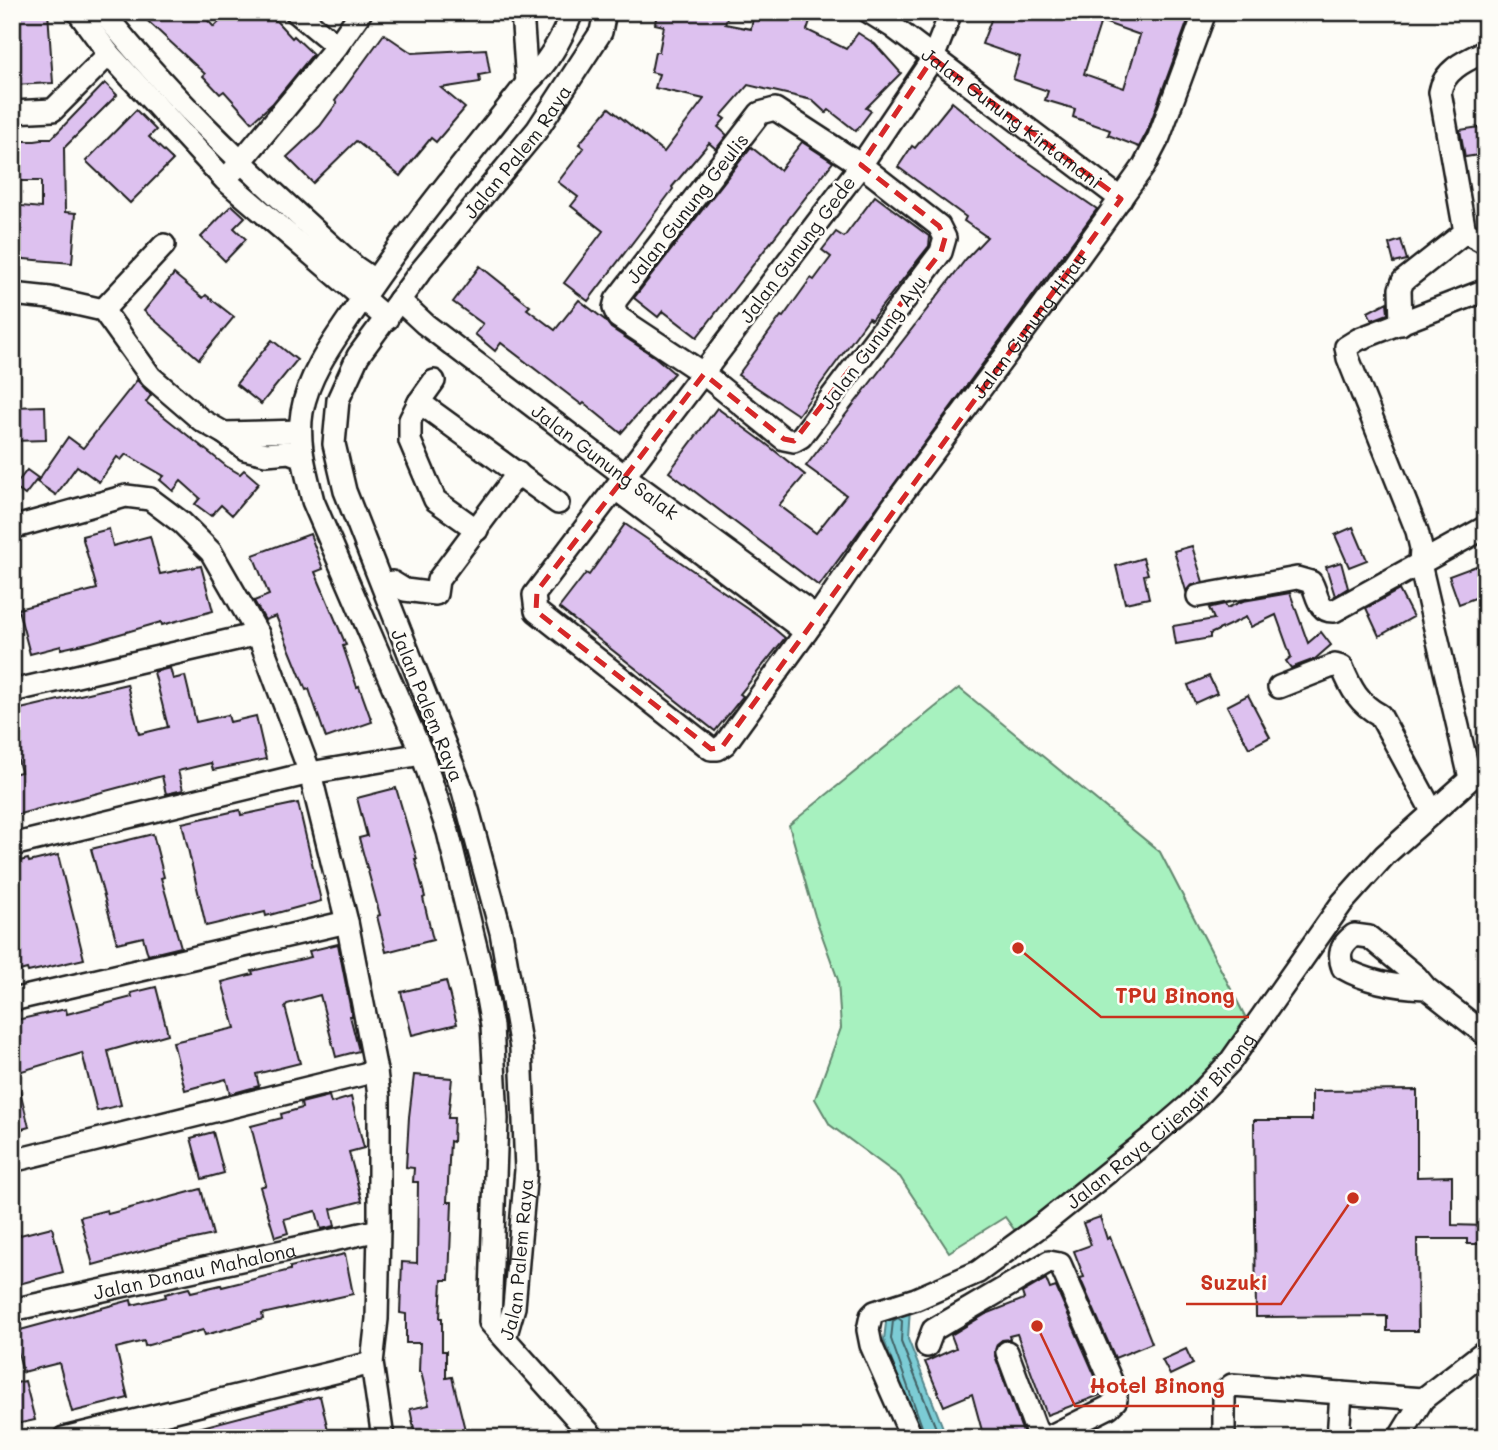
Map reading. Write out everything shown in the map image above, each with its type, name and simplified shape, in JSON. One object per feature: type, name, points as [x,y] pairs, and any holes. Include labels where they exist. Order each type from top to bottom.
[{"type":"street","points":[[78,12],[109,54],[225,180],[387,318]]},
{"type":"street","name":"Jalan Gunung Salak","points":[[103,12],[240,162],[355,267],[379,273],[403,295],[425,324],[621,483],[812,625]]},
{"type":"street","points":[[296,12],[337,46]]},
{"type":"street","points":[[225,180],[337,46],[361,12]]},
{"type":"street","name":"Jalan Palem Raya","points":[[522,12],[527,83]]},
{"type":"street","name":"Jalan Palem Raya","points":[[505,1338],[490,1322],[489,1310],[497,1119],[492,1026],[483,976],[448,832],[422,754],[313,501],[302,457],[300,431],[309,387],[334,340],[379,273],[527,83],[541,70],[565,33],[572,12]]},
{"type":"street","name":"Jalan Palem Raya","points":[[505,1338],[514,1307],[526,1171],[519,1035],[501,933],[463,791],[386,584],[345,492],[334,444],[338,400],[358,356],[403,295],[537,130],[601,32],[606,12]]},
{"type":"street","name":"Jalan Gunung Kintamani","points":[[869,12],[893,27],[1121,199]]},
{"type":"street","name":"Jalan Gunung Gede","points":[[621,483],[861,164],[933,58],[951,12]]},
{"type":"street","name":"Jalan Gunung Hijau","points":[[621,483],[534,595],[534,606],[536,611],[712,749],[718,749],[725,744],[812,625],[893,506],[1144,166],[1159,136],[1205,12]]},
{"type":"street","points":[[1465,232],[1440,92],[1452,70],[1462,62],[1486,51]]},
{"type":"street","points":[[12,112],[53,110],[109,54]]},
{"type":"street","name":"Jalan Gunung Geulis","points":[[704,374],[618,317],[614,309],[616,300],[760,113],[775,109],[861,164]]},
{"type":"street","name":"Jalan Gunung Ayu","points":[[704,374],[784,439],[794,441],[801,437],[942,252],[945,238],[939,226],[861,164]]},
{"type":"street","points":[[1465,232],[1486,243]]},
{"type":"street","points":[[1401,324],[1400,289],[1403,281],[1465,232]]},
{"type":"street","points":[[103,310],[164,245]]},
{"type":"street","points":[[1478,771],[1420,564],[1421,548],[1417,531],[1346,349],[1350,343],[1359,339],[1486,290]]},
{"type":"street","points":[[12,294],[37,296],[103,310],[151,377],[201,420],[245,449],[261,453],[289,453],[302,457]]},
{"type":"street","points":[[434,382],[410,420],[410,441],[435,500],[477,530]]},
{"type":"street","points":[[419,402],[558,503]]},
{"type":"street","points":[[223,433],[300,431]]},
{"type":"street","points":[[354,596],[402,576],[437,587],[518,473]]},
{"type":"street","points":[[12,528],[126,496],[150,499],[182,523],[211,552],[258,634],[310,773],[347,922],[376,1071],[379,1097],[379,1230],[377,1319],[372,1363],[383,1438]]},
{"type":"street","points":[[1198,596],[1297,578],[1311,582],[1321,607],[1326,611],[1334,611],[1486,527]]},
{"type":"street","points":[[12,691],[258,634]]},
{"type":"street","points":[[1279,687],[1335,665],[1342,667],[1356,697],[1380,715],[1432,811]]},
{"type":"street","points":[[12,845],[310,773],[422,754]]},
{"type":"street","name":"Jalan Raya Cijengir Binong","points":[[912,1438],[870,1345],[868,1330],[871,1316],[879,1310],[916,1299],[978,1272],[1015,1246],[1188,1105],[1230,1062],[1342,903],[1385,855],[1478,771]]},
{"type":"street","points":[[12,1000],[347,922]]},
{"type":"street","points":[[1426,988],[1486,1035]]},
{"type":"street","points":[[12,1161],[376,1071]]},
{"type":"street","name":"Jalan Danau Mahalona","points":[[12,1310],[379,1230]]},
{"type":"street","points":[[927,1346],[933,1330],[1049,1262],[1062,1265],[1116,1392],[1116,1400],[1109,1407],[1049,1437],[1042,1437],[1036,1430],[1007,1352]]},
{"type":"street","points":[[505,1338],[594,1438]]},
{"type":"street","points":[[1399,1438],[1423,1399],[1486,1350]]},
{"type":"street","points":[[64,1438],[372,1363]]},
{"type":"street","points":[[1224,1438],[1224,1392],[1232,1385],[1423,1399]]},
{"type":"street","points":[[1338,1438],[1341,1393]]},
{"type":"highlighted area","points":[[933,58],[1121,199],[722,747],[711,749],[536,611],[537,591],[704,374],[784,439],[794,441],[941,252],[945,238],[939,226],[861,165]]},
{"type":"green space","points":[[959,688],[1160,852],[1249,1024],[1207,1078],[1016,1232],[1005,1217],[949,1252],[900,1177],[830,1125],[815,1099],[841,1028],[838,980],[815,916],[789,825]]},
{"type":"water","points":[[910,1308],[908,1339],[947,1438],[920,1438],[884,1340],[887,1314]]},
{"type":"building","points":[[12,12],[48,12],[53,83],[12,85]]},
{"type":"building","points":[[138,12],[200,12],[214,27],[229,12],[268,12],[292,38],[294,36],[313,54],[273,103],[252,122],[224,91],[220,94],[203,76],[205,74]]},
{"type":"building","points":[[657,12],[729,12],[725,24],[751,29],[754,12],[793,12],[811,18],[807,30],[846,49],[858,33],[875,44],[901,73],[866,108],[871,111],[856,131],[829,110],[826,113],[812,100],[748,85],[721,116],[725,119],[718,127],[727,135],[716,149],[709,143],[672,187],[588,301],[564,283],[603,231],[571,206],[578,197],[558,182],[584,148],[579,144],[609,108],[664,152],[704,99],[655,88],[659,74],[651,72],[655,52],[659,52],[664,26],[655,24]]},
{"type":"building","points":[[994,12],[1064,12],[1100,24],[1084,74],[1124,88],[1140,35],[1103,22],[1107,12],[1191,12],[1139,147],[1108,135],[1110,130],[1073,117],[1075,109],[1045,100],[1048,91],[1013,79],[1020,57],[982,44]]},
{"type":"building","points":[[384,34],[412,53],[486,49],[490,73],[479,75],[480,82],[441,88],[465,108],[436,142],[431,138],[400,176],[356,141],[313,183],[287,157],[320,126]]},
{"type":"building","points":[[105,83],[117,95],[64,148],[65,212],[76,213],[72,263],[12,258],[12,205],[41,208],[41,181],[12,181],[12,141],[52,138]]},
{"type":"building","points":[[952,102],[1012,151],[1097,209],[819,586],[669,472],[717,408],[805,475],[779,505],[816,533],[846,495],[806,466],[966,259],[987,237],[964,221],[966,217],[898,167],[912,146],[915,148]]},
{"type":"building","points":[[136,110],[156,130],[149,137],[173,160],[130,203],[86,161]]},
{"type":"building","points":[[1486,126],[1486,154],[1465,157],[1460,130]]},
{"type":"building","points":[[802,142],[833,162],[697,337],[663,311],[658,317],[634,298],[751,147],[780,170]]},
{"type":"building","points":[[875,196],[930,237],[929,246],[871,320],[869,318],[798,415],[738,375],[781,316],[783,317],[811,278],[814,280],[831,257],[822,250],[836,232],[844,237]]},
{"type":"building","points":[[232,205],[245,217],[234,228],[246,239],[225,261],[201,237]]},
{"type":"building","points":[[1401,240],[1407,260],[1394,263],[1389,244]]},
{"type":"building","points":[[480,266],[530,306],[527,309],[555,330],[579,300],[611,328],[674,373],[621,433],[501,343],[495,351],[475,334],[483,324],[453,302]]},
{"type":"building","points":[[174,274],[203,298],[206,295],[234,317],[199,359],[144,311]]},
{"type":"building","points":[[1387,302],[1388,314],[1372,320],[1368,312]]},
{"type":"building","points":[[272,340],[297,360],[261,404],[236,384]]},
{"type":"building","points":[[137,380],[151,395],[146,402],[226,466],[240,474],[244,470],[259,483],[232,515],[221,505],[211,516],[195,504],[200,498],[181,481],[173,491],[160,480],[164,476],[126,454],[121,460],[117,457],[99,482],[77,466],[56,495],[37,482],[68,437],[83,448]]},
{"type":"building","points":[[45,406],[46,440],[12,441],[12,407]]},
{"type":"building","points":[[27,470],[38,478],[25,495],[14,487]]},
{"type":"building","points":[[625,524],[759,616],[785,638],[740,694],[743,696],[715,731],[559,608],[586,573],[589,575]]},
{"type":"building","points":[[1353,527],[1367,560],[1349,567],[1335,535]]},
{"type":"building","points":[[109,529],[113,546],[150,536],[160,574],[201,566],[213,611],[162,625],[161,622],[92,642],[30,654],[18,609],[97,589],[82,536]]},
{"type":"building","points":[[310,534],[323,569],[315,572],[346,645],[343,646],[372,722],[326,738],[309,689],[306,690],[276,616],[265,620],[254,601],[269,595],[253,555]]},
{"type":"building","points":[[1192,546],[1203,582],[1190,586],[1186,591],[1174,551]]},
{"type":"building","points":[[1143,558],[1148,574],[1144,575],[1149,598],[1125,603],[1116,566]]},
{"type":"building","points":[[1341,562],[1348,588],[1335,596],[1326,567]]},
{"type":"building","points":[[1476,566],[1486,594],[1459,604],[1449,576]]},
{"type":"building","points":[[1399,590],[1413,617],[1379,636],[1366,608]]},
{"type":"building","points":[[1290,593],[1308,643],[1321,632],[1331,645],[1315,659],[1291,668],[1286,661],[1291,657],[1276,615],[1251,627],[1246,617],[1210,634],[1210,638],[1176,644],[1173,626],[1214,619],[1209,608],[1225,604],[1227,608],[1243,601]]},
{"type":"building","points":[[170,668],[173,679],[185,676],[196,722],[228,715],[230,722],[256,716],[266,759],[213,770],[211,763],[178,771],[183,790],[166,794],[162,776],[12,816],[12,774],[21,772],[12,735],[12,711],[127,684],[139,734],[168,727],[154,672]]},
{"type":"building","points":[[1209,676],[1217,693],[1195,703],[1188,685]]},
{"type":"building","points":[[1248,695],[1270,737],[1249,748],[1227,706]]},
{"type":"building","points":[[396,788],[417,859],[433,940],[386,952],[377,916],[380,915],[359,838],[367,836],[357,798]]},
{"type":"building","points":[[298,803],[321,901],[266,916],[265,912],[206,926],[182,823],[240,810],[241,815]]},
{"type":"building","points":[[153,834],[164,877],[161,878],[181,947],[148,955],[143,937],[117,943],[91,849]]},
{"type":"building","points":[[58,855],[84,959],[12,973],[12,863]]},
{"type":"building","points":[[338,944],[359,1051],[336,1057],[320,995],[287,1004],[285,1007],[300,1063],[256,1074],[259,1086],[230,1094],[226,1079],[185,1090],[173,1042],[235,1028],[222,982],[253,974],[252,971],[311,957],[309,951]]},
{"type":"building","points":[[446,981],[457,1024],[412,1035],[401,992]]},
{"type":"building","points":[[156,987],[168,1034],[108,1051],[121,1105],[97,1111],[82,1053],[12,1074],[12,1021],[66,1009],[67,1014],[132,997],[131,993]]},
{"type":"building","points":[[414,1075],[452,1078],[448,1118],[454,1118],[447,1202],[452,1202],[449,1280],[442,1280],[440,1318],[442,1351],[446,1351],[446,1378],[452,1377],[467,1438],[416,1438],[410,1409],[429,1405],[419,1372],[420,1343],[406,1343],[406,1314],[400,1313],[402,1262],[417,1263],[418,1182],[413,1182],[414,1168],[406,1167]]},
{"type":"building","points":[[17,1079],[29,1127],[12,1132],[12,1080]]},
{"type":"building","points":[[1417,1090],[1417,1177],[1452,1176],[1452,1225],[1486,1226],[1486,1244],[1467,1244],[1467,1239],[1417,1239],[1418,1331],[1387,1331],[1387,1316],[1256,1317],[1254,1120],[1312,1120],[1312,1091]]},
{"type":"building","points":[[329,1096],[331,1103],[351,1097],[364,1148],[349,1152],[362,1201],[331,1209],[335,1226],[321,1229],[316,1211],[284,1219],[288,1233],[275,1237],[260,1187],[266,1185],[251,1126],[282,1118],[281,1114],[302,1108],[301,1103]]},
{"type":"building","points":[[213,1132],[224,1173],[202,1179],[191,1138]]},
{"type":"building","points":[[201,1189],[213,1235],[93,1265],[80,1217],[107,1210],[108,1214]]},
{"type":"building","points":[[1100,1217],[1152,1343],[1115,1358],[1080,1278],[1084,1277],[1074,1251],[1091,1245],[1083,1223]]},
{"type":"building","points":[[52,1227],[63,1272],[12,1286],[12,1237]]},
{"type":"building","points":[[345,1254],[353,1294],[262,1314],[263,1319],[205,1335],[203,1330],[145,1346],[144,1341],[116,1348],[128,1398],[72,1412],[59,1363],[23,1372],[13,1332],[131,1300],[132,1305],[189,1288],[191,1292],[221,1285],[222,1287]]},
{"type":"building","points":[[1046,1279],[1050,1289],[1056,1287],[1103,1394],[1047,1415],[1017,1334],[1009,1336],[1010,1339],[997,1344],[995,1356],[1025,1438],[984,1438],[972,1394],[944,1406],[925,1362],[956,1348],[951,1335],[986,1314],[1024,1299],[1022,1293]]},
{"type":"building","points":[[1186,1349],[1193,1364],[1170,1375],[1162,1360]]},
{"type":"building","points":[[25,1381],[35,1420],[12,1425],[12,1384]]},
{"type":"building","points":[[320,1396],[330,1438],[179,1438],[179,1433]]},
{"type":"place","name":"TPU Binong","points":[[1018,948]]},
{"type":"place","name":"Suzuki","points":[[1353,1198]]},
{"type":"place","name":"Hotel Binong","points":[[1037,1326]]}]
